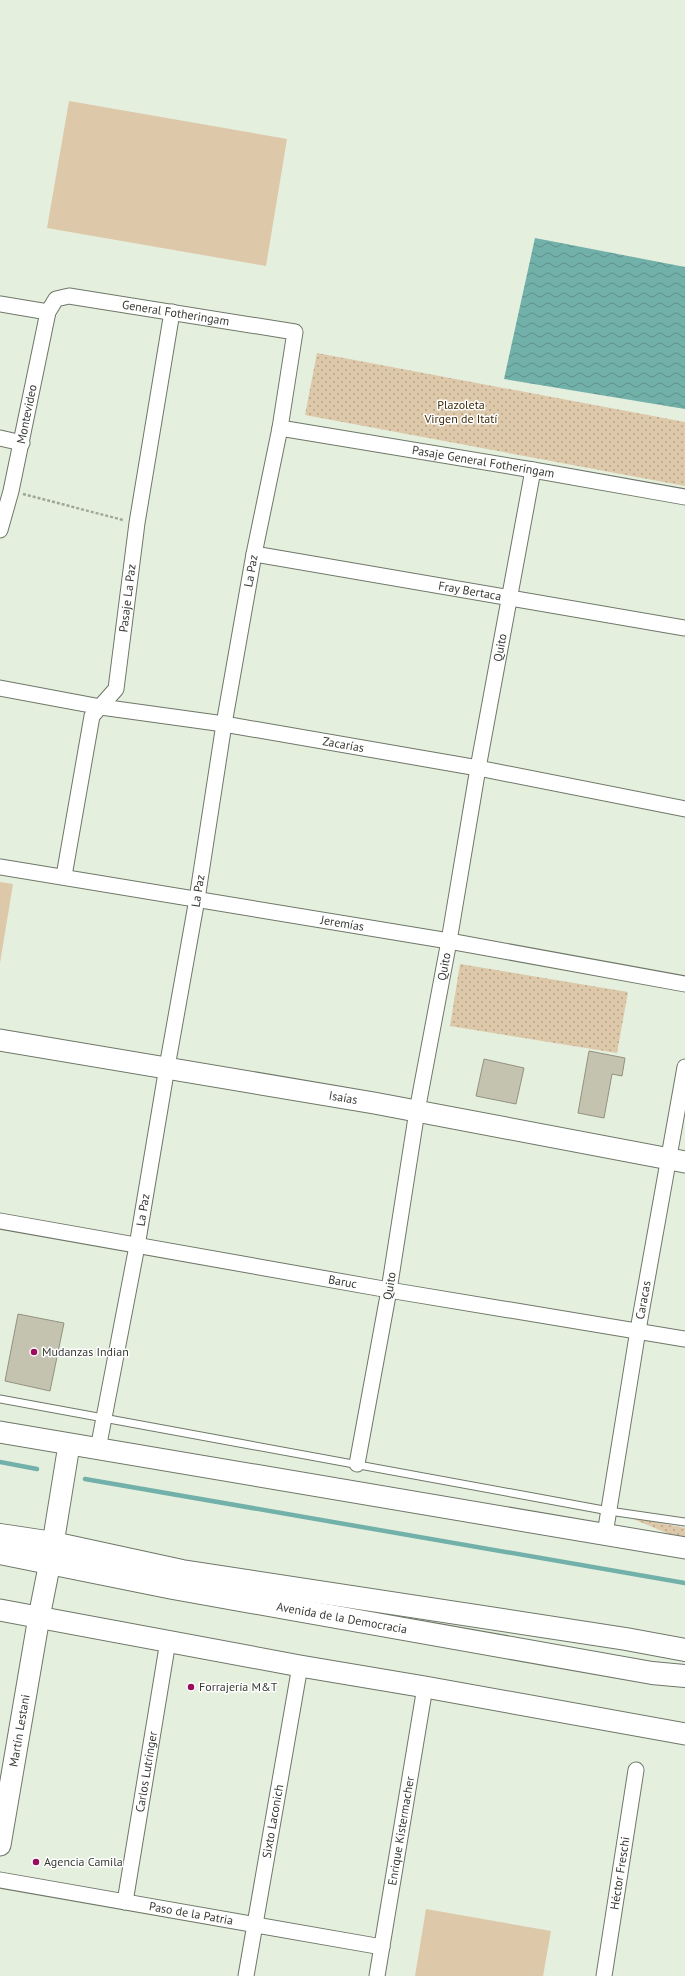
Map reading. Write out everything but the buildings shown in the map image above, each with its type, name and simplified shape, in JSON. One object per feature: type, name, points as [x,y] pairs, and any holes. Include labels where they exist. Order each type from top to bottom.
[{"type":"highway","name":"Avenida de la Democracia","points":[[0,1535],[51,1553],[173,1588],[652,1673],[685,1676]]},
{"type":"highway","name":"Avenida de la Democracia","points":[[0,1553],[51,1553],[182,1571],[626,1639],[685,1650]]},
{"type":"street","name":"General Fotheringam","points":[[56,299],[68,296],[295,332]]},
{"type":"street","name":"Montevideo","points":[[0,530],[22,443],[48,312],[56,299]]},
{"type":"street","points":[[0,304],[48,312]]},
{"type":"street","name":"Pasaje La Paz","points":[[64,876],[92,716],[116,690],[137,523],[172,312]]},
{"type":"street","name":"La Paz","points":[[98,1449],[137,1246],[197,899],[224,724],[254,554],[280,428],[295,332]]},
{"type":"street","name":"Pasaje General Fotheringam","points":[[280,428],[685,497]]},
{"type":"street","points":[[0,438],[22,443]]},
{"type":"street","name":"Quito","points":[[357,1464],[389,1290],[417,1111],[449,941],[478,768],[533,470]]},
{"type":"street","name":"Fray Bertaca","points":[[254,554],[685,628]]},
{"type":"street","name":"Zacarías","points":[[0,688],[101,707],[224,724],[478,768],[685,809]]},
{"type":"street","name":"Jeremías","points":[[0,867],[64,876],[449,941],[685,984]]},
{"type":"street","name":"Isaías","points":[[0,1040],[167,1067],[417,1111],[677,1161]]},
{"type":"street","name":"Caracas","points":[[605,1534],[638,1330],[677,1161],[685,1067]]},
{"type":"street","name":"Baruc","points":[[0,1221],[389,1290],[638,1330],[685,1339]]},
{"type":"street","points":[[0,1432],[69,1445],[685,1548]]},
{"type":"street","name":"Martín Lestani","points":[[0,1845],[69,1445]]},
{"type":"street","points":[[0,1610],[300,1666],[685,1734]]},
{"type":"street","name":"Carlos Lutringer","points":[[125,1902],[168,1641]]},
{"type":"street","name":"Sixto Laconich","points":[[246,1976],[300,1666]]},
{"type":"street","name":"Enrique Kistermacher","points":[[377,1976],[425,1687]]},
{"type":"street","name":"Héctor Freschi","points":[[608,1975],[636,1770]]},
{"type":"street","name":"Paso de la Patria","points":[[0,1880],[382,1947]]},
{"type":"lane","points":[[0,1399],[609,1511],[685,1522]]},
{"type":"path","points":[[11,491],[137,523]]},
{"type":"green space","points":[[69,101],[287,139],[266,266],[47,228]]},
{"type":"green space","name":"Plazoleta Virgen de Itatí","points":[[317,353],[685,422],[685,486],[305,415]]},
{"type":"green space","points":[[0,882],[13,884],[0,963]]},
{"type":"green space","points":[[460,964],[628,992],[617,1053],[450,1026]]},
{"type":"green space","points":[[626,1516],[685,1528],[685,1540],[681,1539]]},
{"type":"green space","points":[[426,1909],[551,1931],[543,1976],[415,1976]]},
{"type":"water","points":[[535,238],[685,267],[685,409],[504,379]]},
{"type":"waterway","points":[[0,1462],[37,1469]]},
{"type":"waterway","points":[[85,1479],[685,1583]]},
{"type":"place","name":"Mudanzas Indian","points":[[34,1352]]},
{"type":"place","name":"Forrajería M&T","points":[[191,1687]]},
{"type":"place","name":"Agencia Camila","points":[[36,1862]]}]
